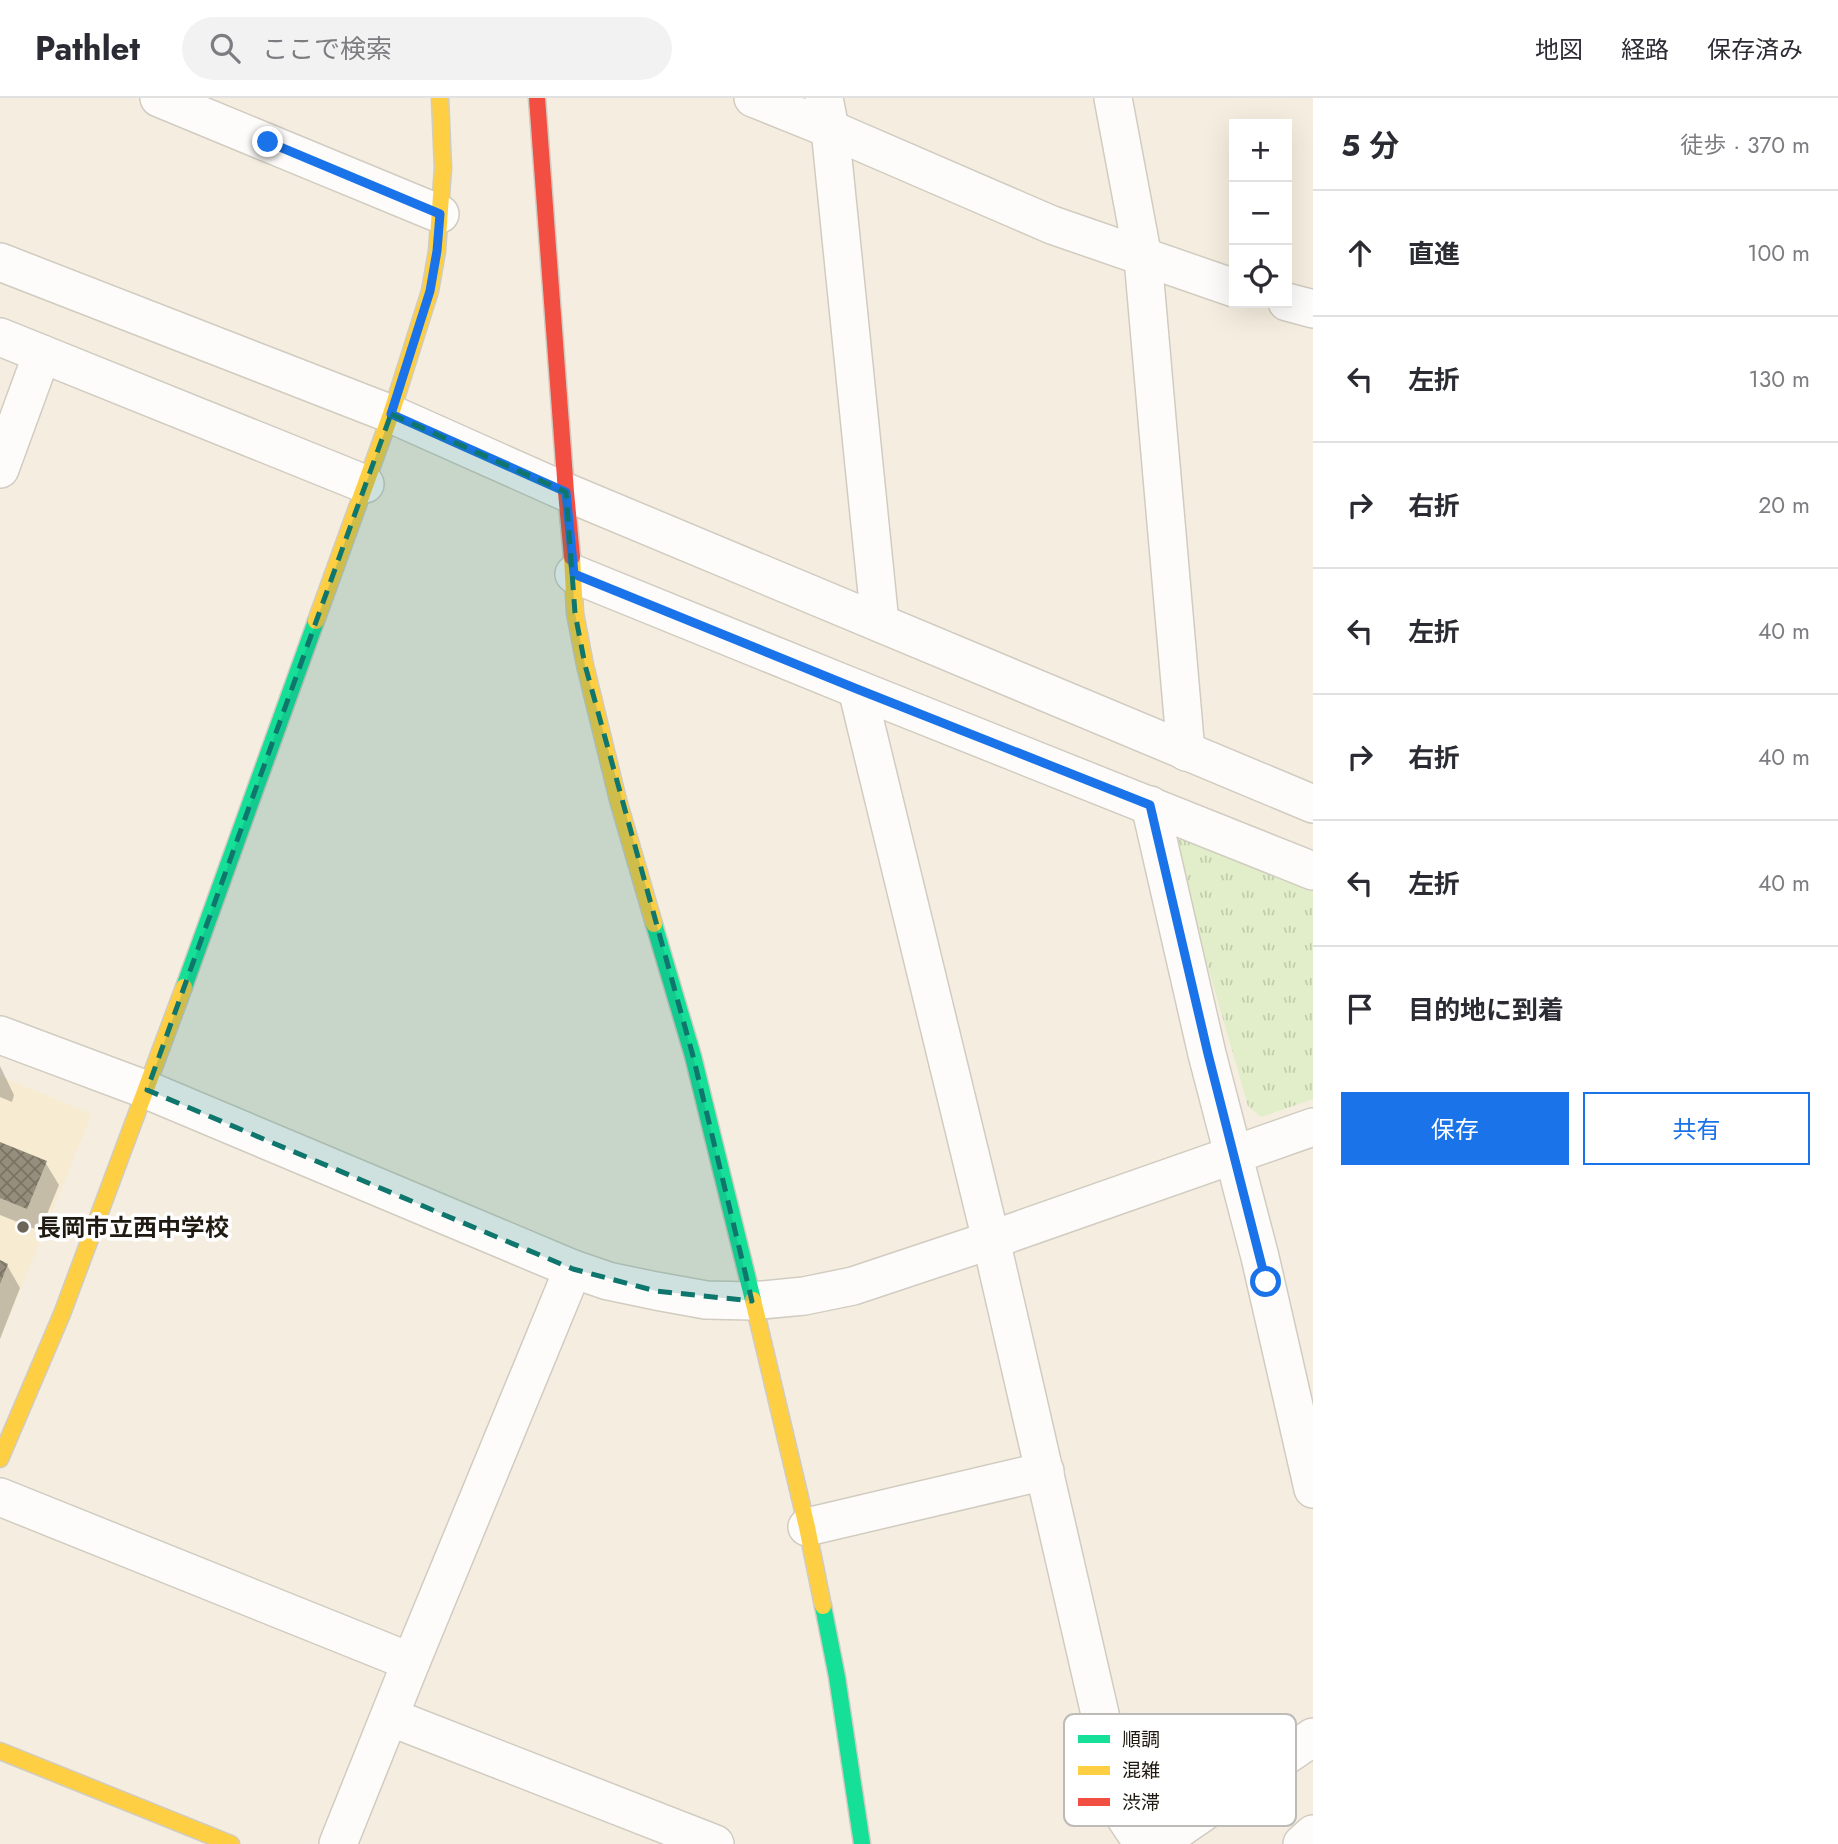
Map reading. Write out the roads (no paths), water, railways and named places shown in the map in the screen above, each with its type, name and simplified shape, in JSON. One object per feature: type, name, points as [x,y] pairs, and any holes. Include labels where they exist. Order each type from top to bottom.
[{"type":"street","points":[[159,98],[440,214]]},
{"type":"street","points":[[0,1459],[62,1314],[147,1090],[391,414],[430,291],[437,251],[443,168],[440,98]]},
{"type":"street","points":[[537,98],[577,626],[615,787],[693,1056],[807,1527],[837,1677],[862,1844]]},
{"type":"street","points":[[753,98],[827,113],[1052,225],[1229,286]]},
{"type":"street","points":[[1113,98],[1143,258],[1186,752]]},
{"type":"street","points":[[827,113],[880,623]]},
{"type":"street","points":[[0,262],[391,414],[566,492],[1313,804]]},
{"type":"street","points":[[1292,303],[1313,309]]},
{"type":"street","points":[[0,337],[365,484]]},
{"type":"street","points":[[0,469],[42,354]]},
{"type":"street","points":[[574,574],[1313,871]]},
{"type":"street","points":[[857,689],[991,1240],[1101,1714]]},
{"type":"street","points":[[1150,805],[1204,1041],[1260,1257],[1313,1489]]},
{"type":"street","points":[[0,1035],[147,1090],[573,1269],[608,1281],[706,1300],[752,1301],[804,1296],[853,1286],[1313,1127]]},
{"type":"street","points":[[338,1844],[573,1269]]},
{"type":"street","points":[[807,1527],[1045,1471]]},
{"type":"street","points":[[0,1497],[411,1662]]},
{"type":"street","points":[[390,1717],[715,1844]]},
{"type":"street","points":[[1296,1750],[1313,1738]]},
{"type":"street","points":[[0,1751],[231,1844]]},
{"type":"street","points":[[1132,1826],[1143,1844]]},
{"type":"street","points":[[1157,1844],[1183,1826]]},
{"type":"street","points":[[1302,1844],[1313,1834]]},
{"type":"place","name":"長岡市立西中学校","points":[[23,1227]]}]
